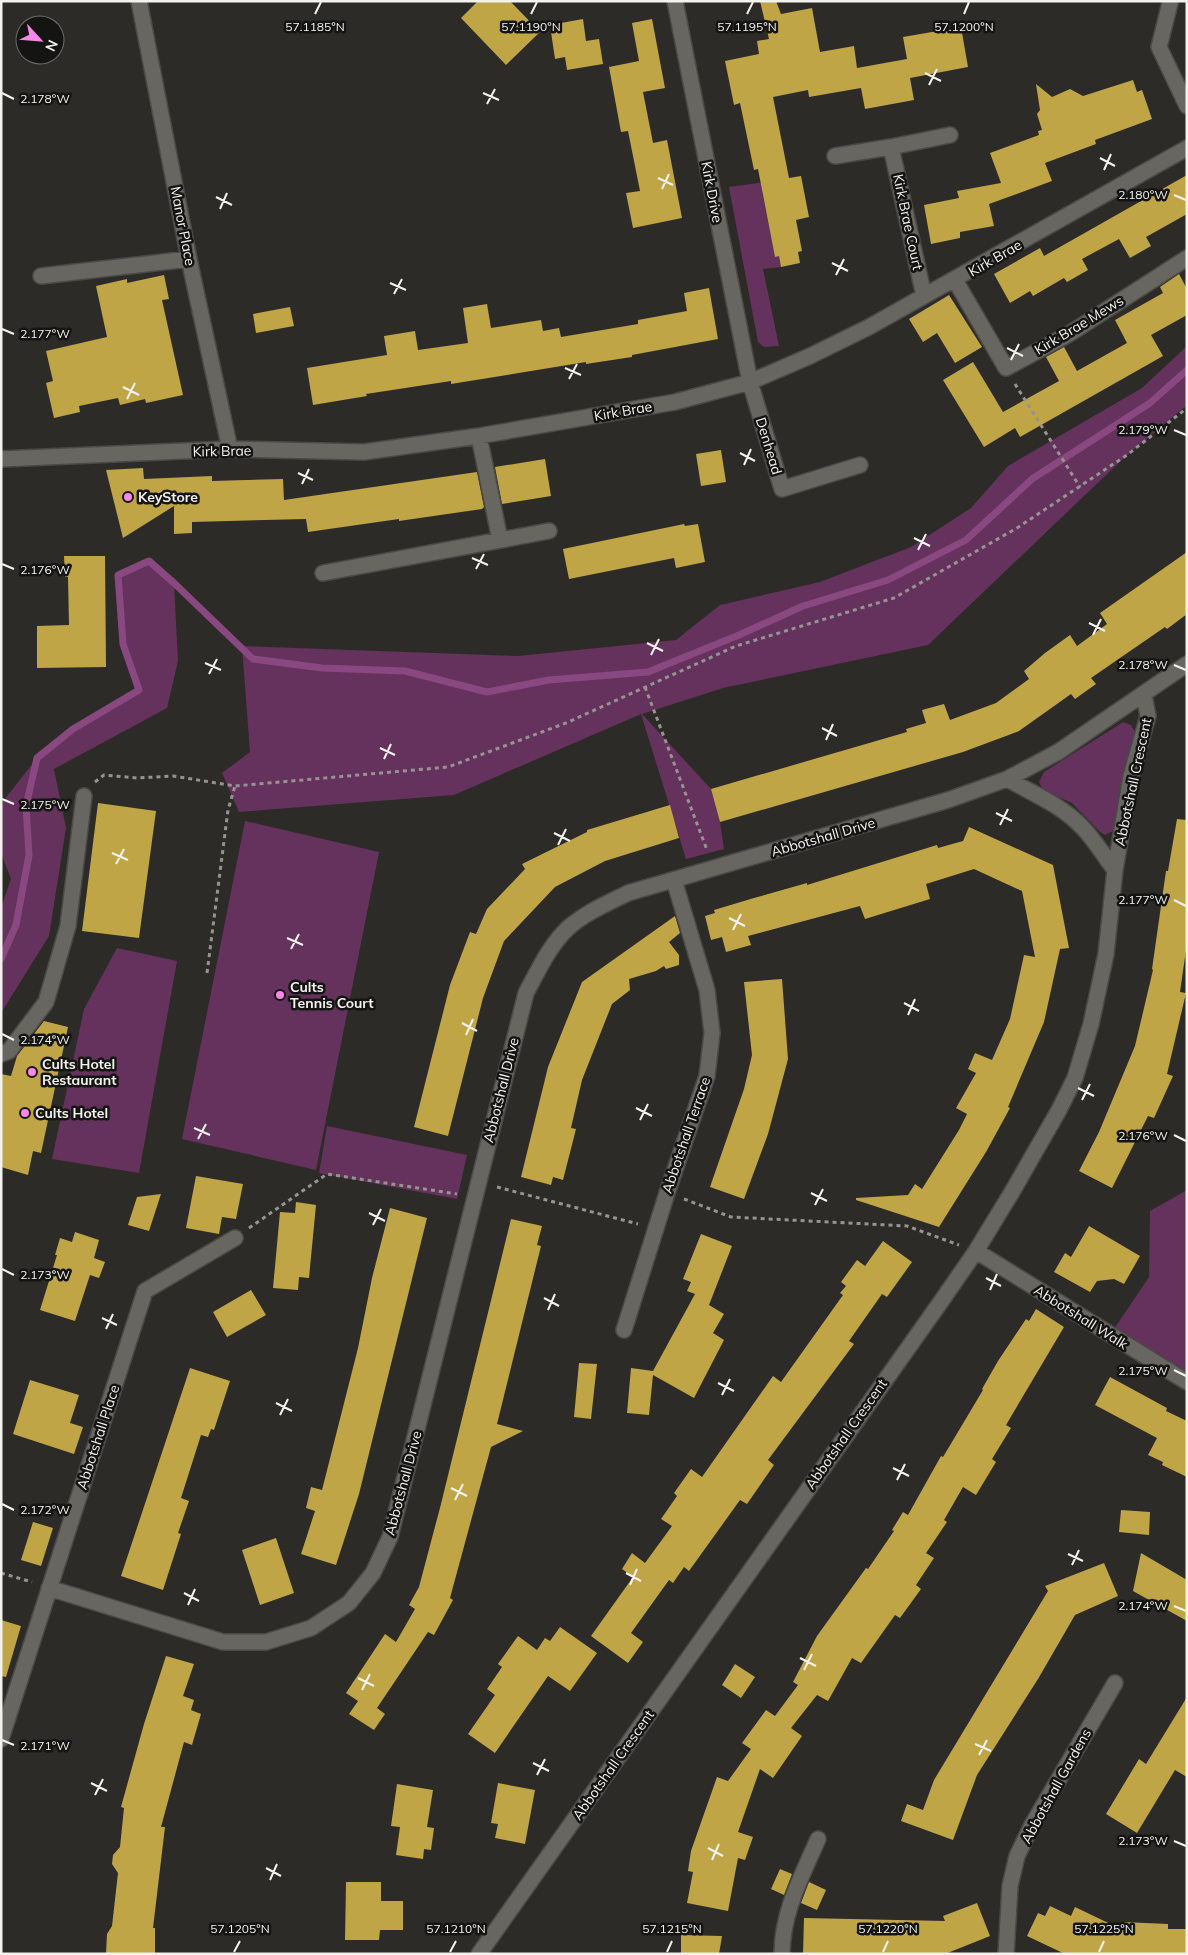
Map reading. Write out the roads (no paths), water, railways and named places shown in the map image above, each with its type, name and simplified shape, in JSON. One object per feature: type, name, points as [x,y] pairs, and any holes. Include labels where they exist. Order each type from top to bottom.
[{"type":"street","name":"Manor Place","points":[[139,1],[189,259],[229,449]]},
{"type":"street","name":"Kirk Drive","points":[[675,1],[750,382]]},
{"type":"street","points":[[1170,3],[1159,46],[1187,106]]},
{"type":"street","points":[[835,156],[950,135]]},
{"type":"street","name":"Kirk Brae Court","points":[[891,147],[924,296]]},
{"type":"street","name":"Kirk Brae","points":[[1,459],[229,449],[364,452],[479,436],[675,402],[750,382],[810,356],[869,327],[1187,148]]},
{"type":"street","name":"Kirk Brae Mews","points":[[955,280],[1006,368],[1069,334],[1187,258]]},
{"type":"street","points":[[41,276],[189,259]]},
{"type":"street","name":"Denhead","points":[[750,382],[782,490],[860,465]]},
{"type":"street","points":[[479,436],[500,540]]},
{"type":"street","points":[[323,574],[549,531]]},
{"type":"street","name":"Abbotshall Drive","points":[[49,1588],[223,1642],[266,1642],[311,1628],[349,1603],[373,1573],[390,1537],[526,993],[543,960],[568,928],[600,906],[628,893],[948,800],[1007,779],[1058,752],[1187,664]]},
{"type":"street","name":"Abbotshall Crescent","points":[[479,1954],[976,1252],[1059,1110],[1075,1078],[1091,1024],[1106,954],[1115,870],[1131,776],[1148,716],[1144,695]]},
{"type":"street","name":"Abbotshall Crescent","points":[[1007,779],[1071,817],[1083,828],[1115,870]]},
{"type":"street","points":[[1,1054],[9,1051],[46,1002],[68,926],[84,796]]},
{"type":"street","name":"Abbotshall Terrace","points":[[624,1330],[667,1193],[707,1076],[712,1033],[707,990],[674,880]]},
{"type":"street","name":"Abbotshall Place","points":[[1,1739],[145,1291],[236,1238]]},
{"type":"street","name":"Abbotshall Walk","points":[[976,1252],[1187,1382]]},
{"type":"street","name":"Abbotshall Gardens","points":[[1006,1954],[1010,1886],[1017,1856],[1032,1825],[1115,1683]]},
{"type":"street","points":[[782,1954],[782,1939],[788,1908],[818,1839]]},
{"type":"waterway","points":[[1,959],[16,925],[29,855],[26,806],[37,758],[73,729],[139,690],[123,644],[118,575],[149,561],[253,659],[322,668],[405,671],[487,692],[549,680],[648,672],[739,635],[803,606],[888,580],[966,540],[1032,479],[1150,403],[1187,370]]},
{"type":"place","name":"KeyStore","points":[[128,497]]},
{"type":"place","name":"Cults Tennis Court","points":[[280,995]]},
{"type":"place","name":"Cults Hotel Restaurant","points":[[32,1072]]},
{"type":"place","name":"Cults Hotel","points":[[25,1113]]}]
